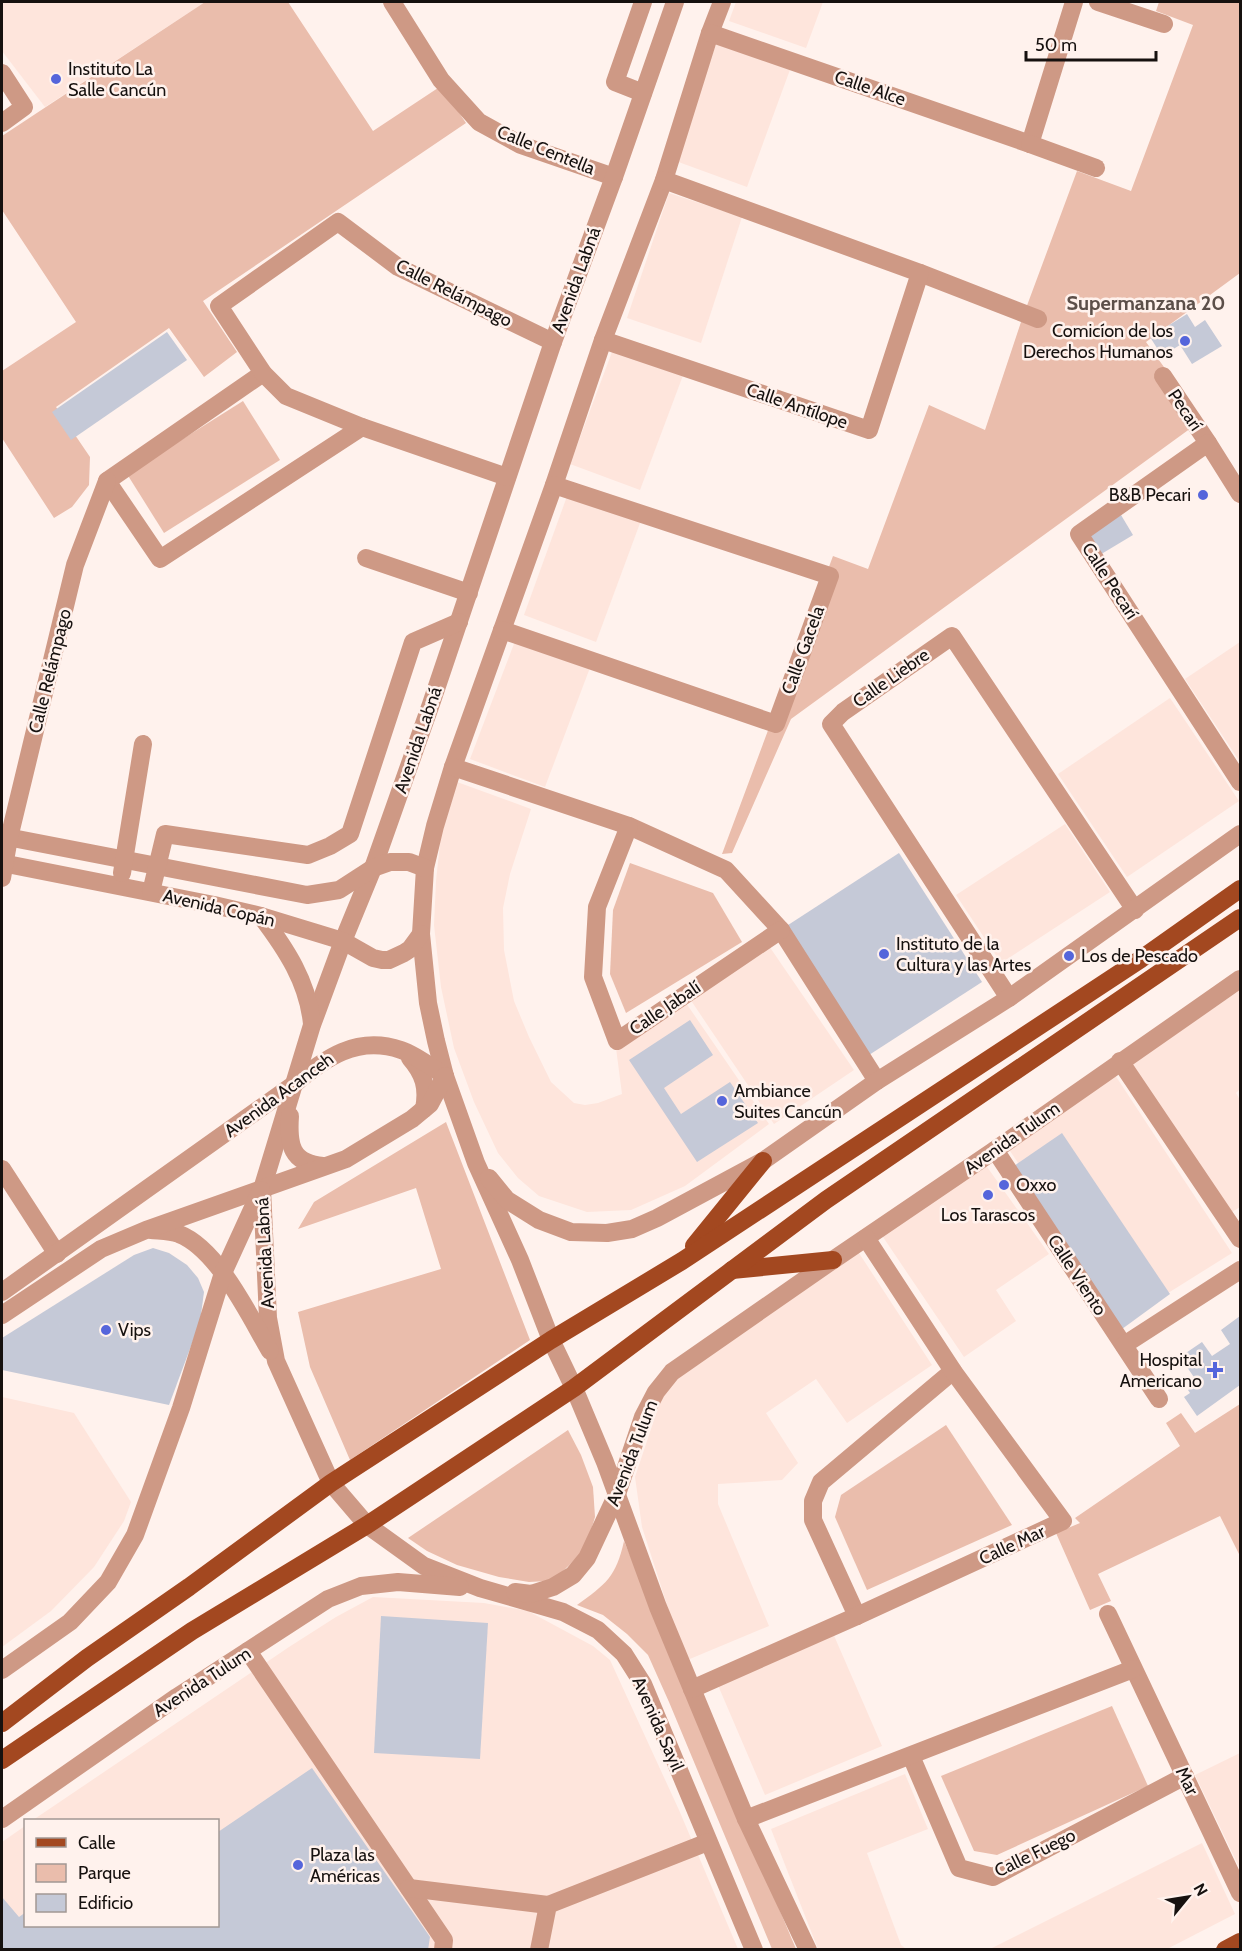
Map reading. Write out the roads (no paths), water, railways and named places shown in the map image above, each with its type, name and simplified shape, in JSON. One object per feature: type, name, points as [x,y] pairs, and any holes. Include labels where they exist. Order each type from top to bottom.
[{"type":"main road","points":[[2,1723],[22,1710],[87,1658],[331,1483],[551,1340],[682,1261],[1142,958],[1240,890]]},
{"type":"main road","points":[[2,1760],[192,1631],[367,1525],[574,1388],[826,1200],[1240,918]]},
{"type":"main road","points":[[682,1261],[763,1161]]},
{"type":"main road","points":[[732,1270],[832,1260]]},
{"type":"main road","points":[[2,1718],[22,1710]]},
{"type":"main road","points":[[1225,1950],[1240,1942]]},
{"type":"street","points":[[643,2],[615,82],[643,93]]},
{"type":"street","name":"Avenida Labná","points":[[331,1483],[276,1361],[268,1318],[262,1189],[312,1025],[373,868],[553,342],[675,2]]},
{"type":"street","points":[[722,2],[710,33],[664,180],[603,340],[554,485],[453,767],[425,868],[421,934],[428,1003],[445,1076],[476,1163],[520,1260],[551,1340],[574,1388],[617,1494],[658,1607],[746,1819],[808,1950]]},
{"type":"street","points":[[1030,144],[1074,2]]},
{"type":"street","points":[[1098,2],[1164,24]]},
{"type":"street","name":"Calle Centella","points":[[395,3],[441,80],[479,122],[521,145],[614,177]]},
{"type":"street","name":"Calle Alce","points":[[710,33],[1096,168]]},
{"type":"street","points":[[2,73],[24,107],[2,123]]},
{"type":"street","points":[[664,180],[920,273],[1038,319]]},
{"type":"street","name":"Calle Relámpago","points":[[507,477],[362,427],[286,396],[262,373],[219,306],[338,222],[398,267],[553,342]]},
{"type":"street","name":"Calle Antílope","points":[[603,340],[869,430],[920,273]]},
{"type":"street","points":[[262,373],[107,481],[160,560],[362,427]]},
{"type":"street","name":"Pecarí","points":[[1163,376],[1208,443]]},
{"type":"street","points":[[1208,443],[1240,494]]},
{"type":"street","name":"Calle Pecarí","points":[[1208,443],[1079,534],[1240,782]]},
{"type":"street","name":"Calle Relámpago","points":[[2,868],[5,837],[75,565],[107,481]]},
{"type":"street","name":"Calle Gacela","points":[[502,630],[776,724],[830,576],[554,485]]},
{"type":"street","points":[[366,558],[469,593]]},
{"type":"street","points":[[151,892],[165,834],[308,855],[350,834],[413,642],[459,622]]},
{"type":"street","name":"Calle Liebre","points":[[1009,998],[831,724],[843,712],[952,636],[1135,910]]},
{"type":"street","points":[[120,886],[143,744]]},
{"type":"street","points":[[453,767],[629,826],[726,870],[781,930],[877,1081]]},
{"type":"street","name":"Calle Jabalí","points":[[629,826],[597,907],[593,977],[617,1041],[781,930]]},
{"type":"street","points":[[476,1163],[507,1200],[539,1220],[571,1232],[607,1233],[632,1229],[763,1161],[877,1081],[1009,998],[1240,834]]},
{"type":"street","name":"Avenida Copán","points":[[5,837],[307,895],[339,890],[381,864],[399,861],[425,868]]},
{"type":"street","name":"Avenida Copán","points":[[2,868],[120,886],[261,916],[343,941],[373,958],[382,960],[389,960],[404,953],[410,949],[421,934]]},
{"type":"street","points":[[261,916],[292,959],[306,995],[312,1025]]},
{"type":"street","name":"Avenida Tulum","points":[[2,1819],[177,1697],[328,1599],[361,1586],[398,1582],[531,1594],[553,1587],[573,1575],[587,1558],[617,1494],[643,1417],[656,1392],[672,1372],[1240,979]]},
{"type":"street","name":"Avenida Acanceh","points":[[2,1292],[340,1051],[370,1046],[402,1050],[445,1076]]},
{"type":"street","points":[[402,1050],[421,1072],[425,1083],[424,1109]]},
{"type":"street","points":[[1120,1061],[1240,1239]]},
{"type":"street","points":[[2,1315],[100,1249],[146,1230],[346,1159],[412,1119],[424,1109],[445,1076]]},
{"type":"street","points":[[293,1085],[289,1134],[291,1147],[299,1159],[312,1165],[323,1166]]},
{"type":"street","name":"Calle Viento","points":[[995,1150],[1159,1399]]},
{"type":"street","points":[[2,1169],[57,1254]]},
{"type":"street","points":[[2,1670],[70,1622],[108,1582],[135,1535],[181,1408],[223,1273],[262,1189]]},
{"type":"street","points":[[146,1230],[169,1231],[187,1238],[197,1246],[223,1273],[276,1361]]},
{"type":"street","name":"Calle Mar","points":[[692,1689],[1063,1521],[953,1371],[866,1238]]},
{"type":"street","points":[[1124,1345],[1240,1270]]},
{"type":"street","points":[[857,1616],[813,1520],[813,1501],[821,1482],[953,1371]]},
{"type":"street","name":"Avenida Sayil","points":[[331,1483],[367,1525],[424,1566],[480,1588],[563,1612],[598,1630],[624,1654],[643,1684],[754,1950]]},
{"type":"street","points":[[746,1819],[1133,1669],[1108,1614]]},
{"type":"street","points":[[248,1651],[444,1940],[443,1950]]},
{"type":"street","name":"Mar","points":[[1133,1669],[1240,1893]]},
{"type":"street","name":"Calle Fuego","points":[[911,1756],[959,1868],[993,1877],[1185,1776]]},
{"type":"street","points":[[409,1888],[548,1905],[708,1842]]},
{"type":"street","points":[[539,1950],[548,1905]]},
{"type":"place","name":"Instituto La Salle Cancún","points":[[56,79]]},
{"type":"place","name":"Comicíon de los Derechos Humanos","points":[[1185,341]]},
{"type":"place","name":"B&B Pecari","points":[[1203,495]]},
{"type":"place","name":"Instituto de la Cultura y las Artes","points":[[884,954]]},
{"type":"place","name":"Los de Pescado","points":[[1069,956]]},
{"type":"place","name":"Ambiance Suites Cancún","points":[[722,1101]]},
{"type":"place","name":"Oxxo","points":[[1004,1185]]},
{"type":"place","name":"Los Tarascos","points":[[988,1195]]},
{"type":"place","name":"Vips","points":[[106,1330]]},
{"type":"place","name":"Hospital Americano","points":[[1215,1370]]},
{"type":"place","name":"Plaza las Américas","points":[[298,1865]]},
{"type":"district","name":"Supermanzana 20","points":[[1146,303]]}]
